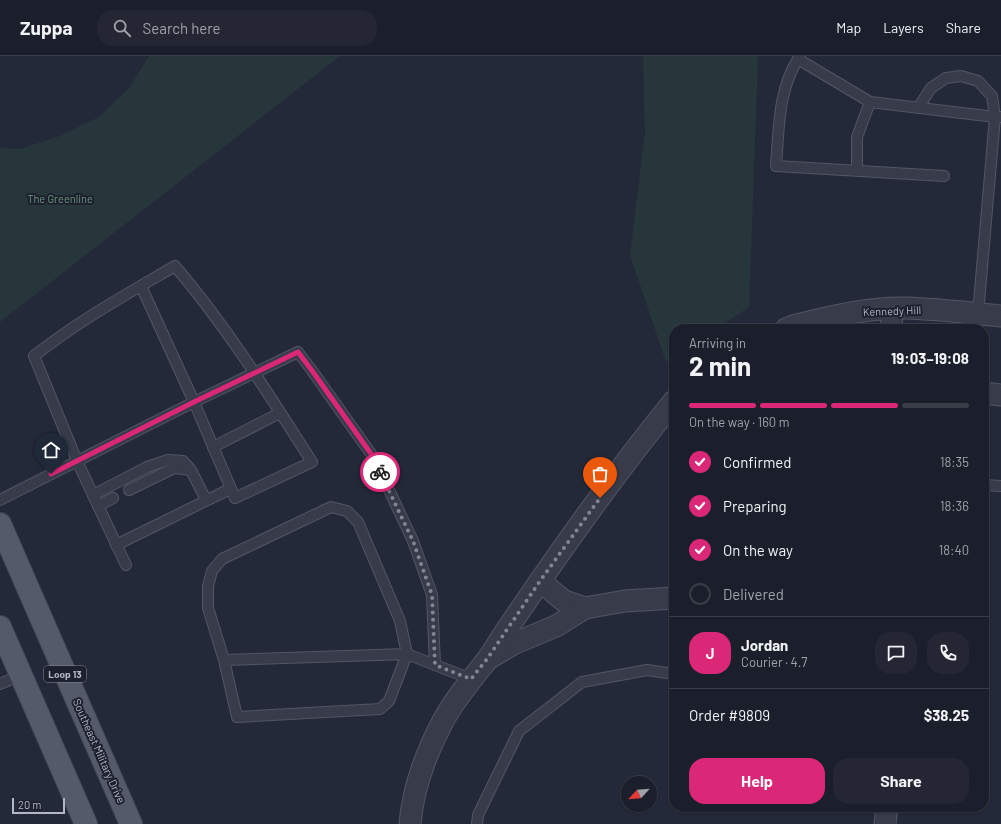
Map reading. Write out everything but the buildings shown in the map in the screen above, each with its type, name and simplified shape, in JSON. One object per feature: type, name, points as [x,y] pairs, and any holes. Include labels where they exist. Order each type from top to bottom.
[{"type":"main road","name":"Southeast Military Drive","points":[[0,524],[131,824]]},
{"type":"main road","points":[[0,626],[86,824]]},
{"type":"street","name":"Kennedy Hill","points":[[802,324],[858,311],[891,308],[1001,316]]},
{"type":"street","points":[[891,308],[892,324]]},
{"type":"street","points":[[989,394],[1001,395]]},
{"type":"street","points":[[410,824],[416,789],[432,744],[444,720],[471,679],[487,659],[540,581],[633,451],[669,406]]},
{"type":"street","points":[[540,581],[564,600],[585,608]]},
{"type":"street","points":[[487,659],[513,644],[556,626],[585,608],[625,601],[669,598]]},
{"type":"street","points":[[885,824],[886,812]]},
{"type":"lane","points":[[944,176],[776,166],[780,110],[786,83],[799,58],[870,102],[998,117]]},
{"type":"lane","points":[[918,108],[931,88],[946,78],[961,76],[978,81],[992,96],[998,117],[978,314]]},
{"type":"lane","points":[[857,170],[857,137],[870,102]]},
{"type":"lane","points":[[126,565],[77,461],[34,356],[52,341],[110,303],[176,266],[255,374],[312,462],[235,498],[194,402],[141,286]]},
{"type":"lane","points":[[0,500],[194,402],[298,352],[374,458],[413,541],[432,595],[435,665]]},
{"type":"lane","points":[[213,447],[280,413]]},
{"type":"lane","points":[[93,495],[147,467],[168,460],[183,461],[191,470],[206,500]]},
{"type":"lane","points":[[129,490],[174,468],[191,470]]},
{"type":"lane","points":[[989,485],[1001,486]]},
{"type":"lane","points":[[116,545],[230,488]]},
{"type":"lane","points":[[98,506],[113,498]]},
{"type":"lane","points":[[331,507],[347,511],[358,522],[400,621],[407,654],[389,701],[380,709],[237,717],[224,660],[208,608],[208,586],[212,571],[222,559],[331,507]]},
{"type":"lane","points":[[224,660],[407,654],[471,679]]},
{"type":"lane","points":[[477,824],[478,815],[518,731],[582,682],[647,670],[669,673]]},
{"type":"lane","points":[[0,684],[21,675]]},
{"type":"green space","name":"The Greenline","points":[[149,56],[340,56],[0,322],[0,148],[20,149],[60,136],[99,117],[129,88]]},
{"type":"green space","points":[[643,56],[758,56],[749,307],[724,324],[669,324],[669,360],[666,362],[630,255],[645,132]]},
{"type":"way so far","points":[[380,472],[413,541],[432,595],[435,665],[471,679],[487,659],[540,581],[600,498]]},
{"type":"route","points":[[51,474],[194,402],[298,352],[374,458],[380,472]]}]
